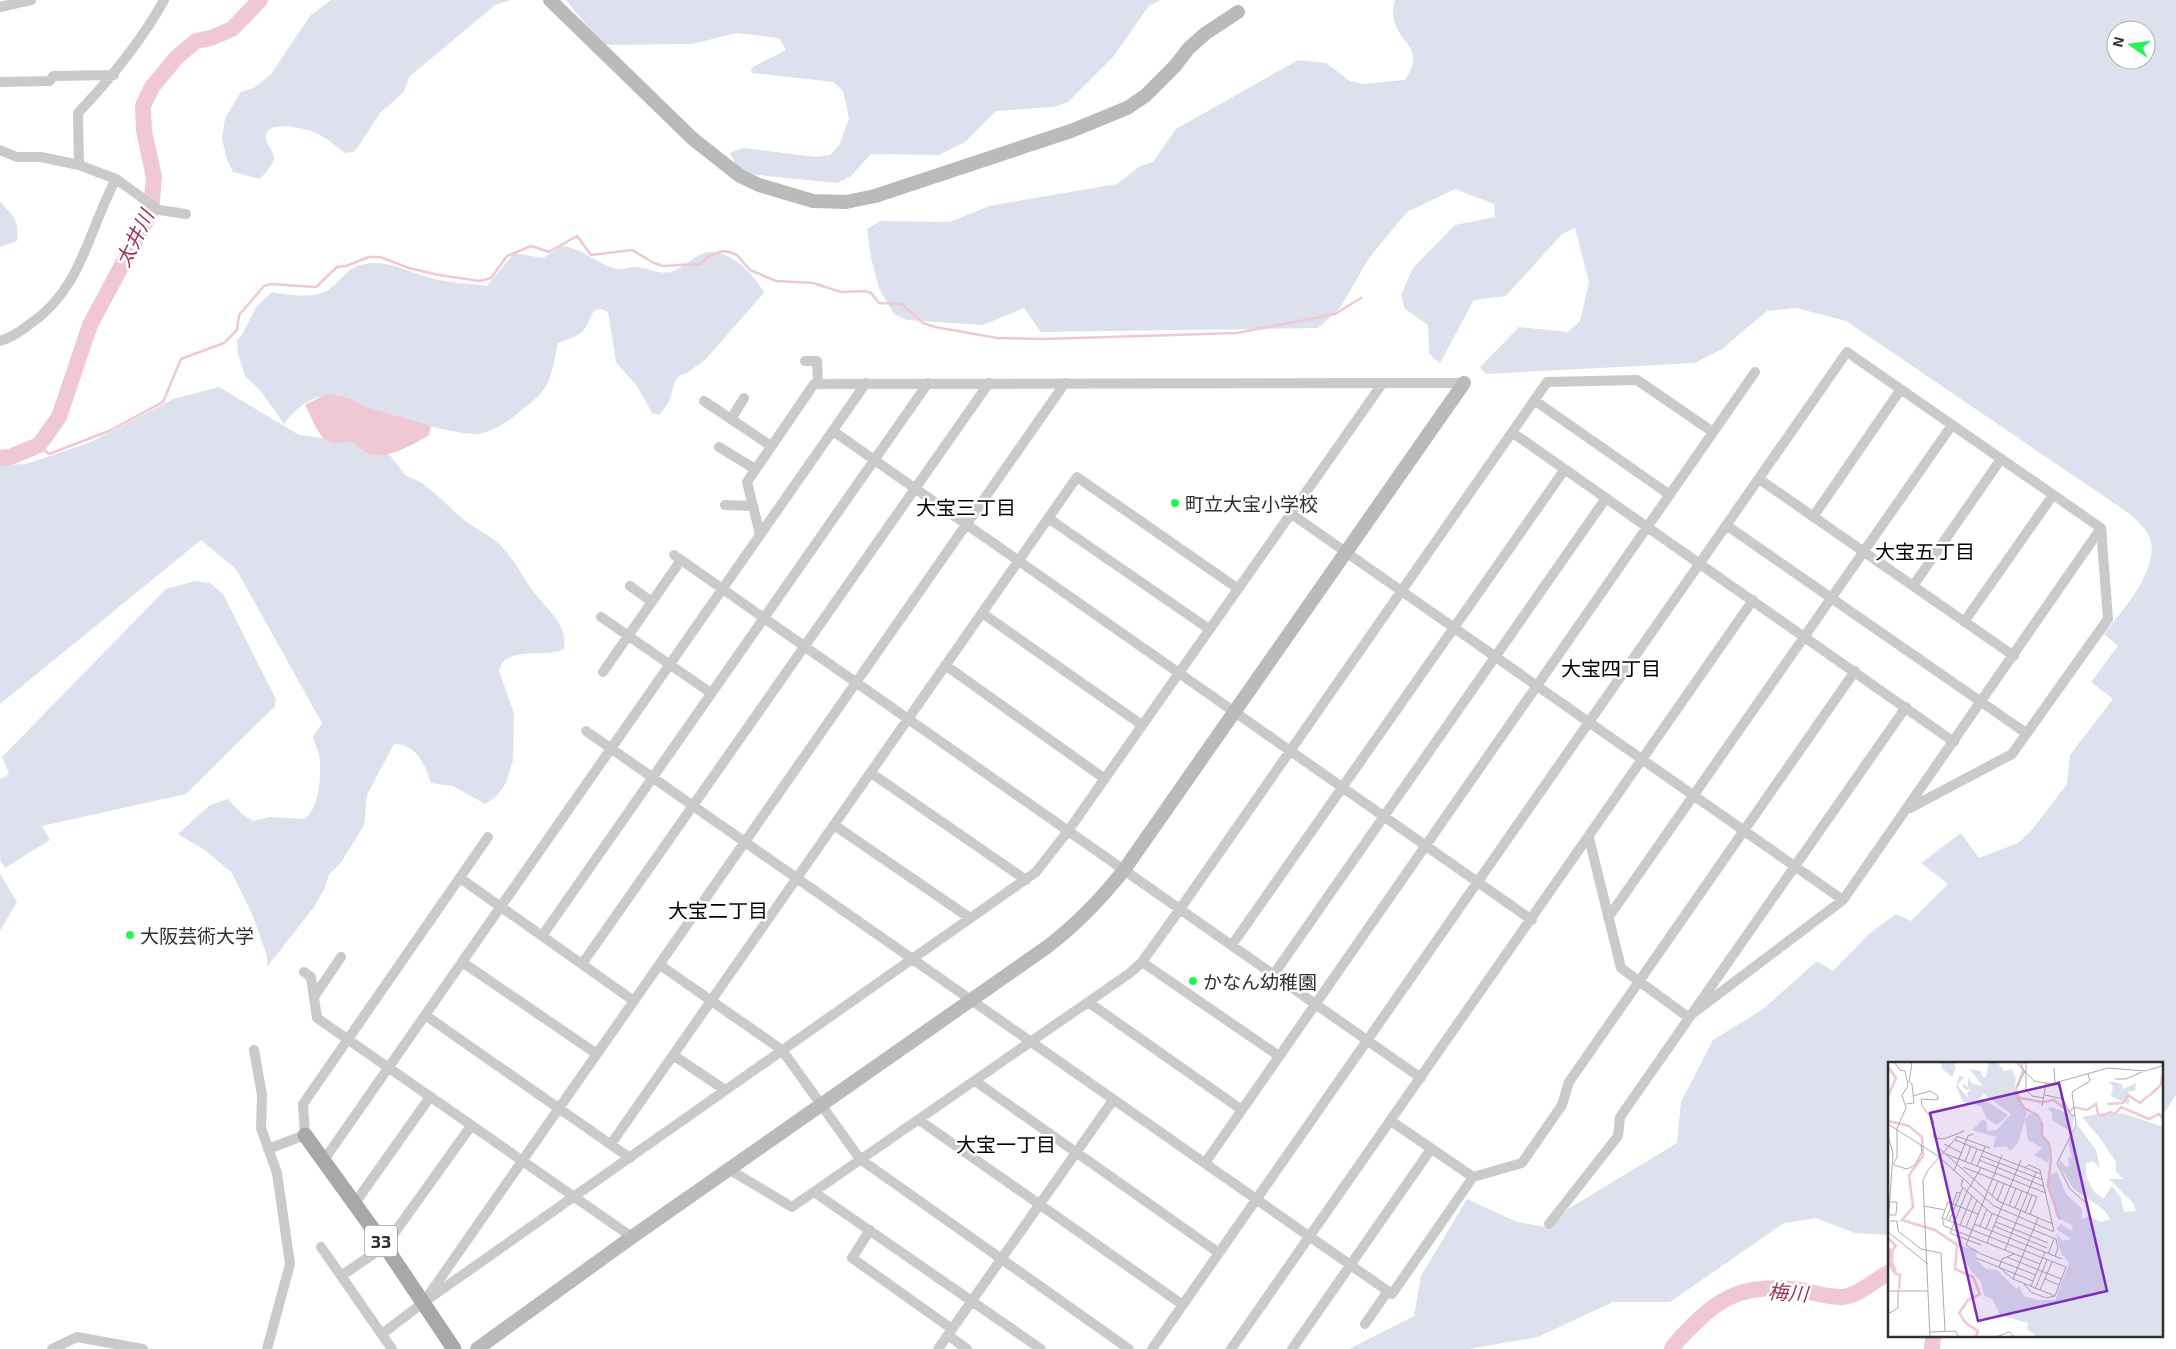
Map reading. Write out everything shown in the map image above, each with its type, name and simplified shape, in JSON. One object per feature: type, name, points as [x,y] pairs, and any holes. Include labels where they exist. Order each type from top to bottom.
[{"type":"main road","name":"33","points":[[305,1135],[424,1302],[454,1349]]},
{"type":"street","points":[[0,6],[31,0]]},
{"type":"street","points":[[79,165],[78,113],[114,75],[144,33],[164,0]]},
{"type":"street","points":[[550,0],[693,138],[740,176],[759,185],[813,201],[846,202],[875,196],[1071,131],[1127,108],[1145,96],[1175,66],[1189,48],[1206,33],[1238,12]]},
{"type":"street","points":[[0,82],[50,81],[53,76],[114,75]]},
{"type":"street","points":[[0,150],[17,157],[41,157],[79,165],[116,179],[160,210],[186,214]]},
{"type":"street","points":[[0,341],[40,318],[61,297],[72,280],[106,197],[116,179]]},
{"type":"street","points":[[1152,1349],[1847,352],[2102,528]]},
{"type":"street","points":[[805,361],[818,361],[818,384]]},
{"type":"street","points":[[1204,1163],[1755,372]]},
{"type":"street","points":[[730,1170],[792,1207],[1130,973],[1142,962],[1546,382],[1637,380],[1713,432]]},
{"type":"street","points":[[324,1160],[866,383]]},
{"type":"street","points":[[542,936],[873,459],[928,383]]},
{"type":"street","points":[[582,964],[989,383]]},
{"type":"street","points":[[424,1302],[1065,383]]},
{"type":"street","points":[[760,534],[747,482],[814,384],[1464,383]]},
{"type":"street","points":[[477,1349],[632,1237],[821,1107],[1072,928],[1099,901],[1124,870],[1464,383]]},
{"type":"street","points":[[382,1334],[424,1302],[1026,880],[1045,863],[1382,384]]},
{"type":"street","points":[[1813,516],[1901,389]]},
{"type":"street","points":[[731,419],[744,398]]},
{"type":"street","points":[[1534,400],[1670,495]]},
{"type":"street","points":[[704,401],[771,446]]},
{"type":"street","points":[[1608,918],[1952,425]]},
{"type":"street","points":[[833,431],[1532,920]]},
{"type":"street","points":[[1512,433],[1954,742]]},
{"type":"street","points":[[720,447],[756,469]]},
{"type":"street","points":[[1912,586],[2001,459]]},
{"type":"street","points":[[1232,945],[1565,469]]},
{"type":"street","points":[[611,1144],[1077,477],[1237,588]]},
{"type":"street","points":[[1758,479],[2014,656]]},
{"type":"street","points":[[1964,622],[2053,495]]},
{"type":"street","points":[[1274,974],[1606,498]]},
{"type":"street","points":[[725,505],[753,506]]},
{"type":"street","points":[[1290,513],[1843,900]]},
{"type":"street","points":[[1048,518],[1209,629]]},
{"type":"street","points":[[1726,525],[2026,733]]},
{"type":"street","points":[[1688,1017],[1843,900],[2102,528]]},
{"type":"street","points":[[1907,810],[2012,754],[2108,619],[2102,528]]},
{"type":"street","points":[[603,672],[652,602],[678,558],[1421,1078]]},
{"type":"street","points":[[630,586],[652,602]]},
{"type":"street","points":[[1232,1349],[1753,600]]},
{"type":"street","points":[[982,613],[1142,725]]},
{"type":"street","points":[[601,617],[711,693]]},
{"type":"street","points":[[945,665],[1105,778]]},
{"type":"street","points":[[586,731],[1392,1294],[1473,1177],[1522,1163],[1562,1105],[1569,1082],[1855,671]]},
{"type":"street","points":[[1549,1224],[1618,1136],[1620,1117],[1906,707]]},
{"type":"street","points":[[871,773],[1026,880]]},
{"type":"street","points":[[834,826],[970,918]]},
{"type":"street","points":[[268,1149],[305,1135],[303,1104],[488,837]]},
{"type":"street","points":[[1589,838],[1621,968],[1640,980],[1688,1017]]},
{"type":"street","points":[[460,878],[634,1002]]},
{"type":"street","points":[[314,997],[341,958]]},
{"type":"street","points":[[462,962],[598,1054]]},
{"type":"street","points":[[1142,962],[1279,1056]]},
{"type":"street","points":[[660,965],[710,1002],[782,1050],[860,1159],[1129,1349]]},
{"type":"street","points":[[304,972],[310,977],[317,1018],[632,1237]]},
{"type":"street","points":[[1088,1002],[1242,1110]]},
{"type":"street","points":[[425,1015],[630,1158]]},
{"type":"street","points":[[254,1050],[262,1095],[261,1128],[277,1173],[290,1264],[267,1349]]},
{"type":"street","points":[[673,1055],[725,1090]]},
{"type":"street","points":[[974,1081],[1219,1253]]},
{"type":"street","points":[[354,1203],[430,1097]]},
{"type":"street","points":[[938,1349],[1113,1100]]},
{"type":"street","points":[[919,1120],[1183,1305]]},
{"type":"street","points":[[1390,1122],[1473,1177]]},
{"type":"street","points":[[341,1276],[385,1246],[471,1126]]},
{"type":"street","points":[[1292,1349],[1431,1149]]},
{"type":"street","points":[[814,1192],[1041,1349]]},
{"type":"street","points":[[870,1230],[852,1258],[950,1332],[967,1349]]},
{"type":"street","points":[[322,1248],[392,1349]]},
{"type":"street","points":[[1365,1324],[1388,1291]]},
{"type":"street","points":[[52,1349],[78,1337],[143,1349]]},
{"type":"shaded area","points":[[331,0],[511,0],[495,5],[409,77],[404,92],[380,113],[353,152],[345,153],[323,137],[308,130],[282,126],[274,127],[269,130],[266,139],[273,153],[274,160],[260,179],[233,172],[227,160],[222,139],[225,118],[241,92],[254,88],[271,74],[310,16]]},
{"type":"shaded area","points":[[566,0],[1160,0],[1148,7],[1113,57],[1068,102],[1054,107],[996,111],[965,142],[939,155],[871,154],[851,176],[837,183],[748,174],[736,166],[730,153],[743,148],[816,157],[830,155],[840,144],[849,118],[843,91],[833,82],[752,73],[751,68],[786,50],[779,38],[737,33],[692,44],[603,45]]},
{"type":"shaded area","points":[[1395,0],[2176,0],[2176,1095],[2165,1112],[2164,1062],[1888,1062],[1888,1235],[1855,1233],[1816,1218],[1784,1223],[1670,1302],[1613,1302],[1538,1337],[1469,1349],[1349,1349],[1414,1316],[1421,1276],[1467,1199],[1517,1222],[1551,1228],[1568,1209],[1677,1143],[1681,1102],[1713,1040],[1763,1009],[1817,961],[1833,971],[1870,933],[1896,914],[1911,921],[1948,884],[1921,863],[1961,833],[1979,858],[2018,843],[2030,832],[2067,784],[2070,755],[2113,699],[2091,682],[2118,646],[2104,634],[2138,589],[2150,563],[2152,550],[2149,535],[2130,514],[1846,321],[1796,308],[1767,311],[1722,349],[1695,363],[1486,374],[1480,367],[1519,327],[1568,332],[1580,321],[1589,282],[1575,228],[1562,234],[1506,296],[1474,300],[1440,363],[1429,354],[1428,325],[1405,309],[1401,295],[1413,268],[1455,225],[1495,217],[1494,204],[1455,189],[1407,212],[1369,258],[1340,308],[1318,328],[1041,332],[1024,308],[983,325],[907,320],[894,314],[879,289],[871,258],[867,229],[880,221],[950,222],[989,206],[1117,184],[1140,166],[1153,162],[1176,129],[1298,60],[1326,63],[1350,81],[1363,84],[1405,80],[1412,67],[1413,57],[1411,49],[1395,25],[1393,14]]},
{"type":"shaded area","points":[[0,202],[15,219],[17,241],[0,247]]},
{"type":"shaded area","points":[[562,246],[577,250],[610,267],[622,269],[638,267],[666,273],[676,270],[703,253],[716,252],[724,254],[741,265],[755,279],[764,293],[705,360],[687,373],[680,375],[675,381],[669,402],[659,415],[652,413],[637,386],[616,362],[608,312],[601,309],[594,310],[581,332],[573,338],[558,343],[551,375],[539,396],[504,423],[494,429],[478,434],[455,432],[421,424],[334,396],[312,399],[296,411],[284,424],[260,390],[245,376],[238,354],[237,340],[242,335],[256,307],[272,292],[300,296],[316,295],[328,290],[356,266],[372,263],[394,266],[442,281],[487,286],[514,253],[543,258]]},
{"type":"shaded area","points":[[219,387],[299,435],[323,438],[329,443],[336,444],[351,440],[367,454],[389,454],[406,476],[422,483],[464,520],[501,546],[536,595],[554,615],[562,630],[564,639],[564,649],[556,652],[517,655],[503,663],[499,671],[514,713],[513,760],[506,783],[497,796],[485,804],[453,786],[431,783],[419,757],[409,748],[394,744],[367,795],[364,825],[340,864],[329,874],[325,888],[314,907],[267,967],[267,956],[252,914],[232,873],[206,851],[178,834],[210,805],[228,799],[242,814],[254,821],[270,817],[305,819],[313,808],[318,792],[320,760],[313,737],[322,723],[236,569],[201,540],[0,704],[0,465],[26,464],[91,442],[173,399]]},
{"type":"shaded area","points":[[329,394],[351,399],[363,406],[431,426],[429,435],[399,451],[381,455],[366,453],[351,441],[338,444],[330,443],[318,431],[305,405]]},
{"type":"shaded area","points":[[195,581],[210,583],[223,594],[276,699],[275,706],[186,794],[42,826],[50,840],[5,868],[0,860],[0,779],[9,774],[2,757],[166,589]]},
{"type":"shaded area","points":[[0,874],[17,902],[0,931]]},
{"type":"waterway","name":"太井川","points":[[0,458],[10,457],[39,445],[59,417],[90,325],[151,211],[154,177],[144,131],[143,106],[152,87],[177,57],[196,41],[211,38],[232,29],[260,0]]},
{"type":"waterway","points":[[39,445],[49,454],[109,431],[163,402],[181,359],[224,343],[237,330],[239,315],[264,286],[271,284],[316,287],[337,267],[346,266],[369,257],[380,257],[409,268],[439,275],[480,281],[491,278],[507,256],[531,246],[549,252],[577,236],[591,255],[632,250],[663,266],[700,264],[708,257],[722,251],[737,255],[750,270],[776,281],[813,283],[841,292],[864,291],[871,293],[879,303],[902,304],[923,323],[935,327],[997,338],[1044,339],[1237,333],[1335,314],[1361,298]]},
{"type":"waterway","name":"梅川","points":[[1672,1349],[1703,1315],[1736,1294],[1775,1288],[1843,1297],[1855,1294],[1888,1273]]},
{"type":"waterway","name":"梅川","points":[[1932,1349],[1933,1336]]},
{"type":"place","name":"町立大宝小学校","points":[[1175,503]]},
{"type":"place","name":"大阪芸術大学","points":[[130,935]]},
{"type":"place","name":"かなん幼稚園","points":[[1193,981]]},
{"type":"district","name":"大宝三丁目","points":[[966,507]]},
{"type":"district","name":"大宝五丁目","points":[[1925,551]]},
{"type":"district","name":"大宝四丁目","points":[[1611,668]]},
{"type":"district","name":"大宝二丁目","points":[[718,910]]},
{"type":"district","name":"大宝一丁目","points":[[1006,1144]]}]
